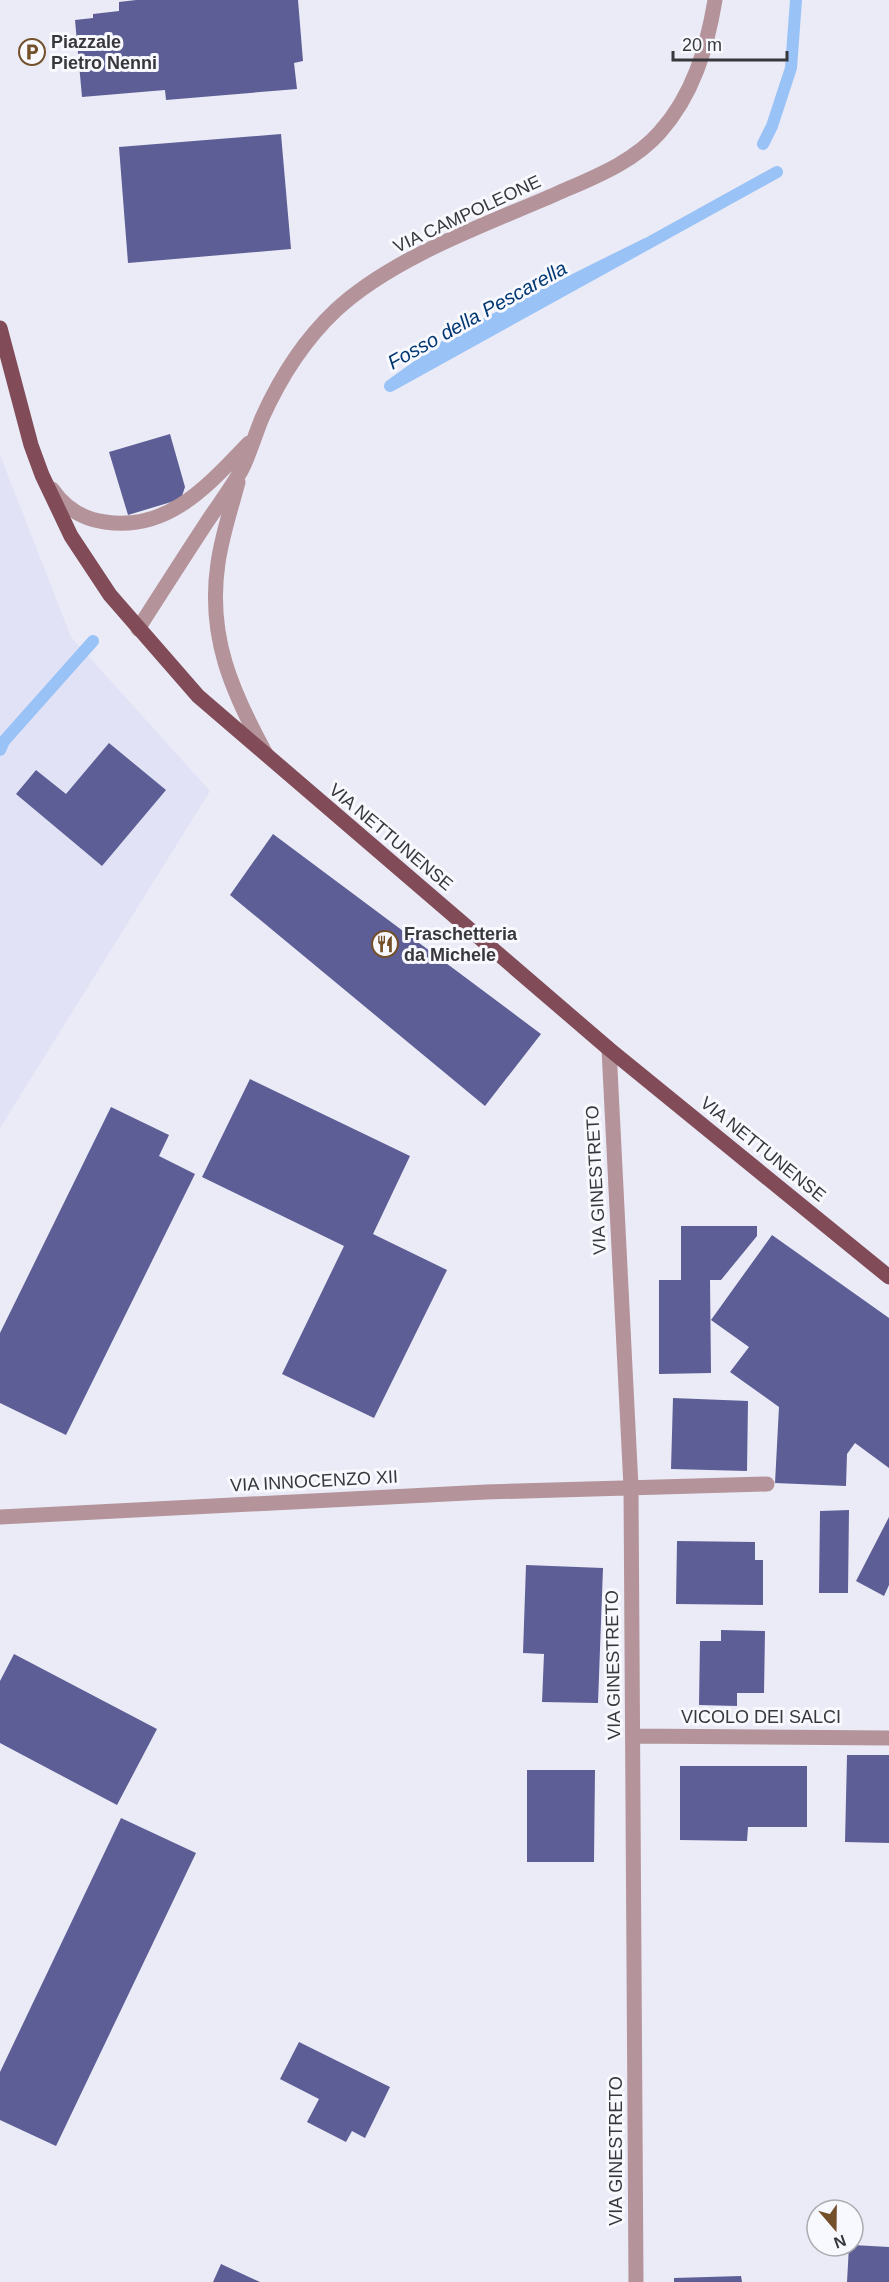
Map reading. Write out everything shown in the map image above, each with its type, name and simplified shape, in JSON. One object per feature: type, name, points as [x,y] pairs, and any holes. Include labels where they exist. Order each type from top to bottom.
[{"type":"main road","name":"VIA NETTUNENSE","points":[[0,328],[22,416],[42,475],[78,549],[110,595],[198,696],[609,1049],[889,1277]]},
{"type":"street","name":"VIA CAMPOLEONE","points":[[138,628],[242,468],[279,384],[295,358],[316,332],[348,301],[394,270],[438,246],[605,172],[648,144],[660,132],[688,91],[704,48],[715,0]]},
{"type":"street","points":[[42,475],[58,497],[82,516],[97,521],[127,524],[160,517],[187,502],[253,439]]},
{"type":"street","points":[[242,468],[218,562],[215,584],[216,619],[220,649],[230,681],[268,758]]},
{"type":"street","name":"VIA GINESTRETO","points":[[609,1049],[631,1487],[636,2282]]},
{"type":"street","name":"VIA INNOCENZO XII","points":[[0,1517],[464,1493],[767,1484]]},
{"type":"street","name":"VICOLO DEI SALCI","points":[[633,1736],[889,1738]]},
{"type":"shaded area","points":[[0,455],[71,637],[210,791],[0,1128]]},
{"type":"building","points":[[136,0],[298,0],[303,61],[294,63],[297,89],[166,100],[165,90],[82,97],[75,20],[93,18],[93,14],[119,11],[119,2]]},
{"type":"building","points":[[281,134],[291,249],[128,263],[119,147]]},
{"type":"building","points":[[170,434],[185,487],[181,499],[128,515],[109,452]]},
{"type":"building","points":[[109,743],[166,790],[102,866],[16,794],[36,770],[66,794]]},
{"type":"building","points":[[273,834],[541,1034],[485,1106],[230,895]]},
{"type":"building","points":[[250,1079],[410,1156],[373,1234],[447,1270],[374,1418],[282,1374],[344,1246],[202,1177]]},
{"type":"building","points":[[111,1107],[169,1135],[159,1156],[195,1174],[66,1435],[0,1403],[0,1333]]},
{"type":"building","points":[[681,1226],[757,1226],[757,1236],[721,1280],[710,1280],[711,1373],[659,1374],[659,1280],[681,1280]]},
{"type":"building","points":[[772,1235],[889,1318],[889,1468],[855,1443],[847,1454],[846,1486],[775,1483],[779,1407],[730,1372],[749,1347],[711,1320]]},
{"type":"building","points":[[673,1398],[748,1401],[747,1471],[671,1469]]},
{"type":"building","points":[[849,1510],[848,1593],[819,1593],[820,1511]]},
{"type":"building","points":[[889,1517],[889,1585],[884,1596],[856,1581]]},
{"type":"building","points":[[677,1541],[755,1542],[755,1560],[763,1560],[763,1605],[676,1604]]},
{"type":"building","points":[[526,1565],[603,1568],[598,1703],[542,1702],[544,1654],[523,1653]]},
{"type":"building","points":[[721,1630],[765,1631],[764,1693],[737,1693],[737,1706],[699,1705],[700,1641],[721,1641]]},
{"type":"building","points":[[14,1654],[157,1729],[117,1805],[0,1743],[0,1681]]},
{"type":"building","points":[[847,1755],[889,1755],[889,1843],[845,1842]]},
{"type":"building","points":[[680,1766],[807,1766],[807,1827],[748,1827],[747,1841],[680,1840]]},
{"type":"building","points":[[527,1770],[595,1770],[594,1862],[527,1862]]},
{"type":"building","points":[[121,1818],[196,1853],[56,2146],[0,2120],[0,2072]]},
{"type":"building","points":[[299,2042],[390,2087],[365,2138],[352,2131],[346,2142],[307,2122],[319,2099],[280,2079]]},
{"type":"building","points":[[865,2246],[889,2247],[889,2282],[847,2282],[848,2258],[865,2258]]},
{"type":"building","points":[[221,2264],[260,2282],[213,2282]]},
{"type":"building","points":[[741,2276],[742,2282],[674,2282],[674,2278]]},
{"type":"waterway","name":"Fosso della Pescarella","points":[[763,144],[772,126],[791,68],[796,0]]},
{"type":"waterway","name":"Fosso della Pescarella","points":[[646,244],[457,338],[390,386],[777,172]]},
{"type":"waterway","name":"Fosso della Pescarella","points":[[0,750],[4,741],[93,641]]},
{"type":"place","name":"Piazzale Pietro Nenni","points":[[32,52]]},
{"type":"place","name":"Fraschetteria da Michele","points":[[385,944]]}]
